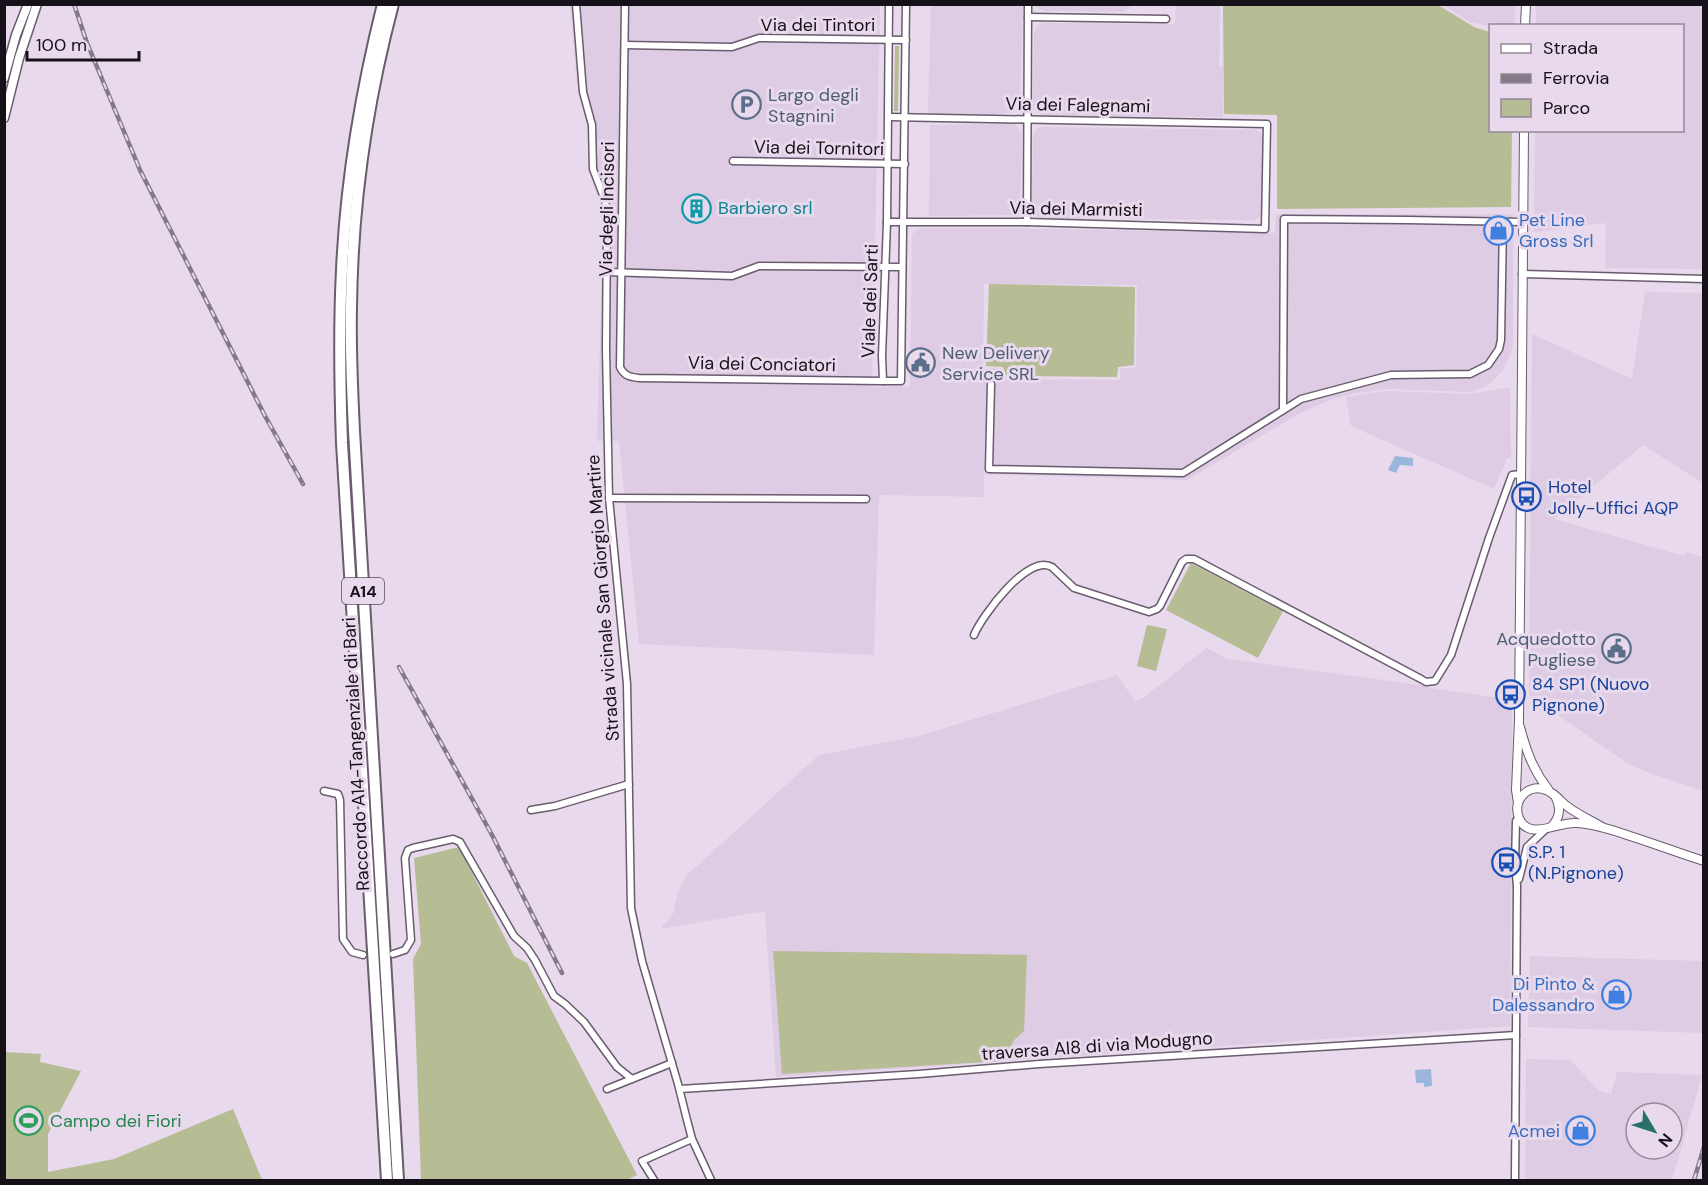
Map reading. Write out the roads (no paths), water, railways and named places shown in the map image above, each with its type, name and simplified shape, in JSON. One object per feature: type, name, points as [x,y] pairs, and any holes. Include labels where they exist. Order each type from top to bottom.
[{"type":"highway","name":"Raccordo A14-Tangenziale di Bari","points":[[383,4],[364,90],[347,199],[340,350],[342,443],[387,1180]]},
{"type":"highway","name":"Raccordo A14-Tangenziale di Bari","points":[[393,4],[367,129],[356,225],[351,307],[354,431],[398,1180]]},
{"type":"main road","points":[[4,78],[16,35],[28,4]]},
{"type":"main road","points":[[4,118],[19,58],[37,4]]},
{"type":"street","name":"Strada vicinale San Giorgio Martire","points":[[576,4],[583,92],[592,125],[593,169],[607,214],[606,350],[609,498],[627,684],[631,908],[642,961],[680,1089],[692,1139],[711,1180]]},
{"type":"street","name":"Via degli Incisori","points":[[623,373],[620,367],[625,4]]},
{"type":"street","name":"Viale dei Sarti","points":[[883,381],[889,4]]},
{"type":"street","name":"Viale dei Sarti","points":[[901,381],[906,4]]},
{"type":"street","points":[[1027,222],[1028,4]]},
{"type":"street","points":[[1526,4],[1526,24]]},
{"type":"street","points":[[1028,17],[1166,19]]},
{"type":"street","name":"Via dei Tintori","points":[[625,45],[732,47],[759,38],[906,40]]},
{"type":"street","name":"Via dei Falegnami","points":[[889,117],[1267,124],[1265,229]]},
{"type":"street","points":[[1524,132],[1519,720],[1516,790],[1519,817],[1528,828],[1536,830],[1577,823],[1604,828],[1704,861]]},
{"type":"street","name":"Via dei Tornitori","points":[[733,161],[905,164]]},
{"type":"street","points":[[1284,410],[1284,219],[1523,222]]},
{"type":"street","name":"Via dei Marmisti","points":[[887,222],[1027,222],[1265,229]]},
{"type":"street","points":[[991,384],[989,469],[1183,473],[1301,399],[1392,375],[1470,374],[1488,365],[1499,349],[1501,340],[1503,222]]},
{"type":"street","points":[[607,272],[732,276],[759,266],[902,267]]},
{"type":"street","points":[[1522,274],[1704,279]]},
{"type":"street","name":"Via dei Conciatori","points":[[623,373],[639,378],[901,381]]},
{"type":"street","points":[[974,635],[984,616],[1000,595],[1039,565],[1048,564],[1074,588],[1149,612],[1160,606],[1182,562],[1186,559],[1194,559],[1426,682],[1435,681],[1451,655],[1512,475],[1521,474]]},
{"type":"street","points":[[609,498],[866,500]]},
{"type":"street","points":[[1519,720],[1527,754],[1541,780],[1553,794],[1576,812],[1604,828]]},
{"type":"street","points":[[531,810],[555,806],[629,784]]},
{"type":"street","points":[[1517,886],[1527,847],[1557,820],[1559,813],[1559,805],[1553,794],[1541,788],[1525,793],[1518,803]]},
{"type":"street","points":[[324,791],[338,794],[340,800],[343,939],[352,952],[363,955]]},
{"type":"street","points":[[1515,1180],[1516,821],[1519,817]]},
{"type":"street","points":[[393,954],[405,950],[411,940],[405,858],[408,850],[453,839],[460,842],[514,936],[536,960],[552,993],[584,1022],[617,1067],[632,1079]]},
{"type":"street","name":"traversa AI8 di via Modugno","points":[[680,1089],[1038,1064],[1516,1035]]},
{"type":"street","points":[[607,1089],[672,1064]]},
{"type":"street","points":[[654,1180],[642,1161],[692,1139]]},
{"type":"water","points":[[1395,456],[1413,458],[1413,466],[1400,465],[1396,473],[1388,470]]},
{"type":"water","points":[[1431,1069],[1432,1086],[1424,1087],[1424,1083],[1416,1083],[1415,1070]]},
{"type":"railway","points":[[74,4],[87,43],[140,170],[265,416],[303,484]]},
{"type":"railway","points":[[399,667],[491,833],[562,973]]},
{"type":"railway","points":[[1694,1180],[1704,1147]]},
{"type":"place","name":"Largo degli Stagnini","points":[[747,105]]},
{"type":"place","name":"Barbiero srl","points":[[697,208]]},
{"type":"place","name":"Pet Line Gross Srl","points":[[1498,230]]},
{"type":"place","name":"New Delivery Service SRL","points":[[921,363]]},
{"type":"place","name":"Hotel Jolly-Uffici AQP","points":[[1527,497]]},
{"type":"place","name":"Acquedotto Pugliese","points":[[1617,649]]},
{"type":"place","name":"84 SP1 (Nuovo Pignone)","points":[[1511,694]]},
{"type":"place","name":"S.P. 1 (N.Pignone)","points":[[1507,862]]},
{"type":"place","name":"Di Pinto & Dalessandro","points":[[1616,994]]},
{"type":"place","name":"Campo dei Fiori","points":[[29,1121]]},
{"type":"place","name":"Acmei","points":[[1581,1131]]}]
